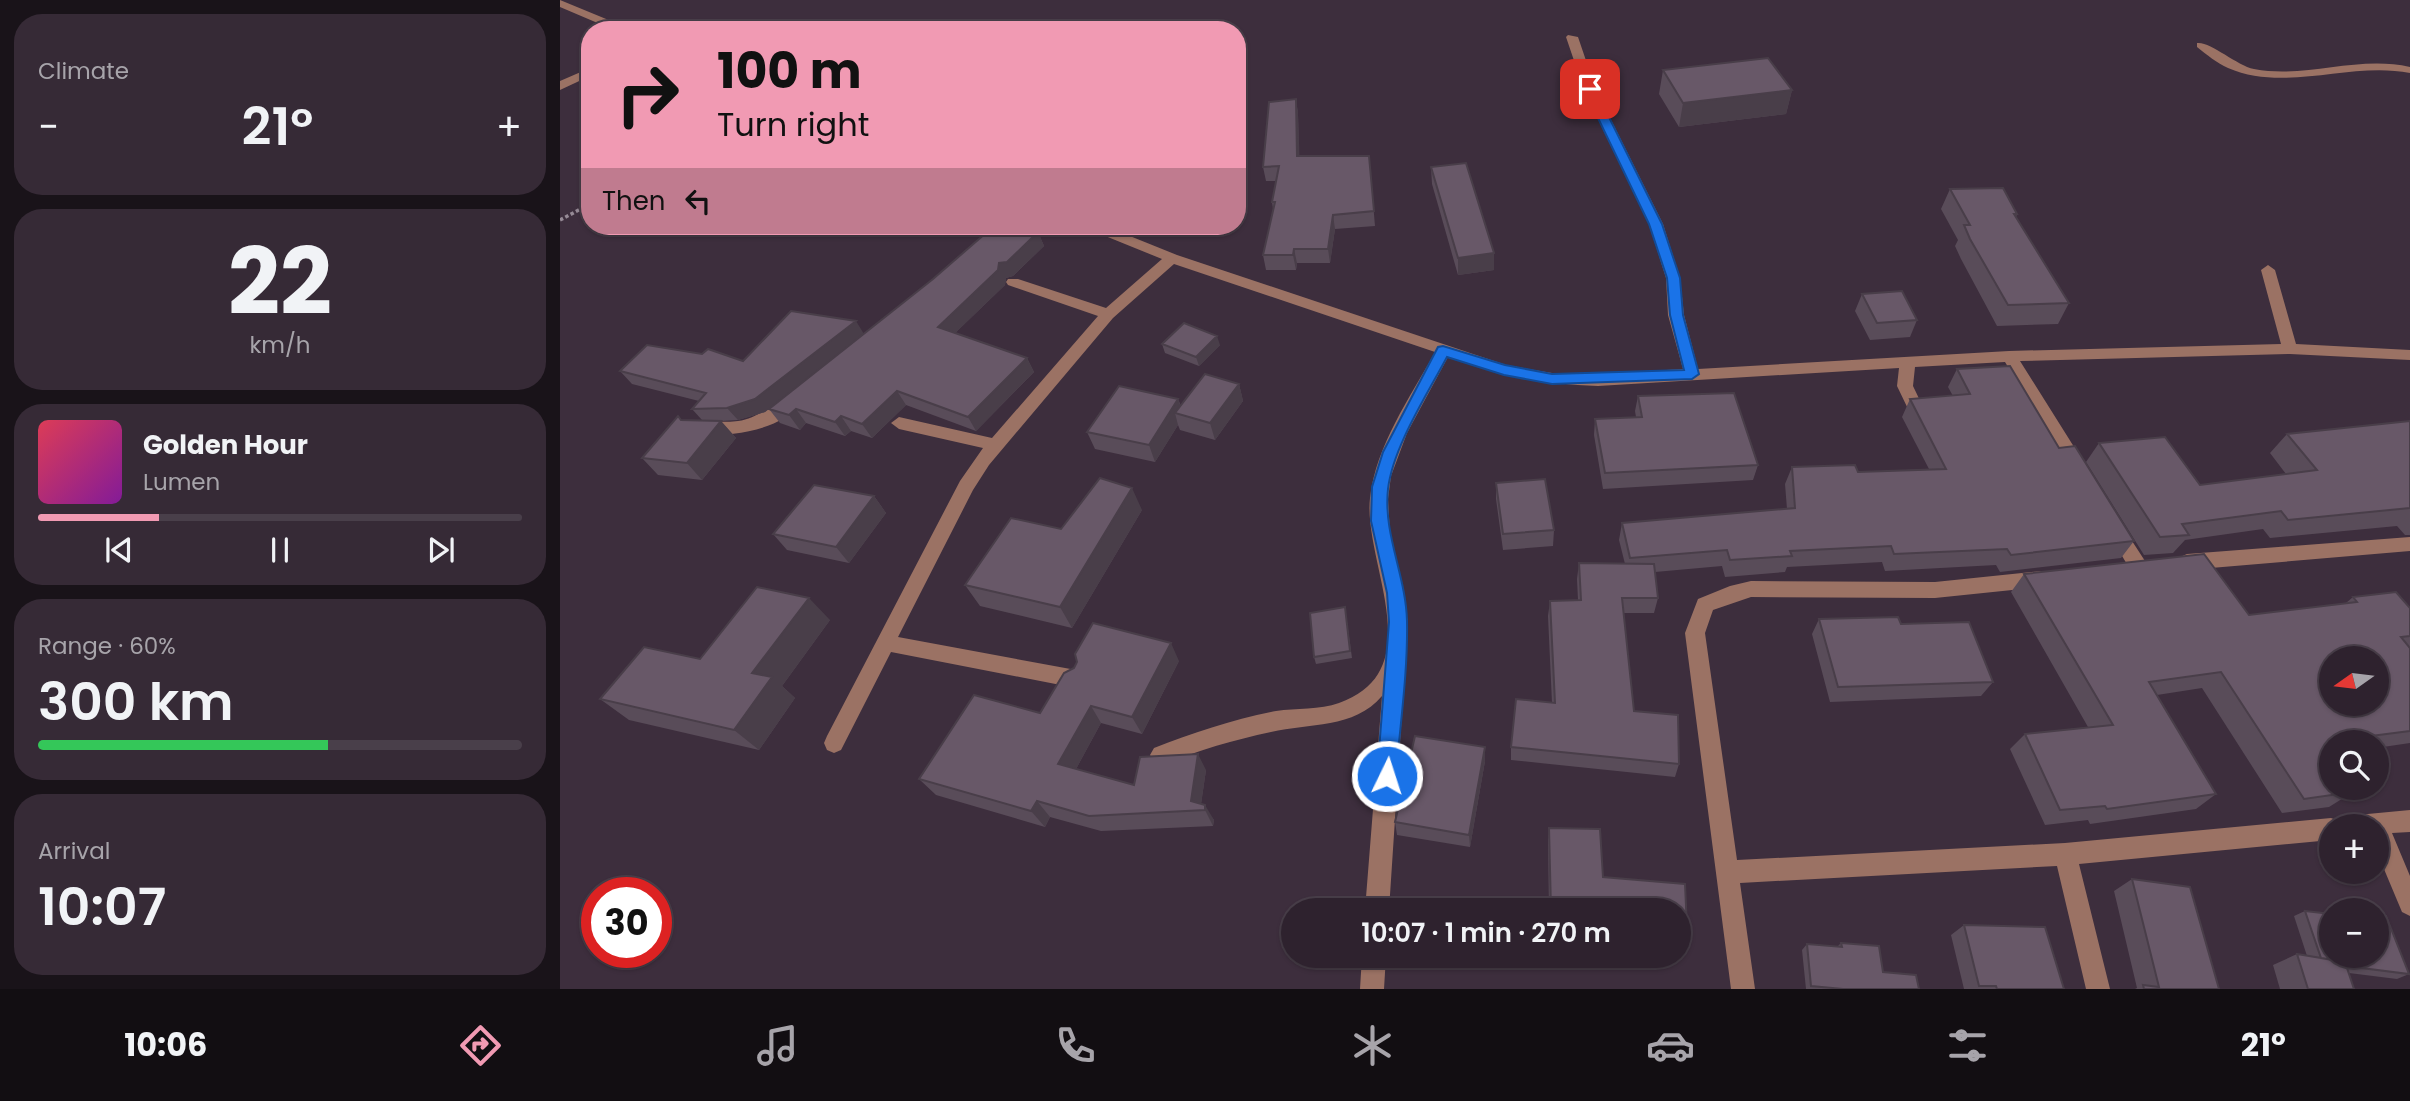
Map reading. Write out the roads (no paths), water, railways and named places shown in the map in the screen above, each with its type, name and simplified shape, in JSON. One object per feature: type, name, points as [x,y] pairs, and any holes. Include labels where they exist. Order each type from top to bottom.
[{"type":"street","points":[[560,4],[602,21]]},
{"type":"street","points":[[1572,37],[1590,89],[1656,224],[1673,278],[1676,315],[1692,374]]},
{"type":"street","points":[[2201,45],[2233,66],[2255,72],[2276,74],[2363,67],[2410,71]]},
{"type":"street","points":[[560,86],[581,76]]},
{"type":"street","points":[[1115,235],[1172,258],[1443,351],[1504,370],[1552,379],[2009,356],[2290,349],[2410,355]]},
{"type":"street","points":[[834,743],[966,486],[982,460],[1108,314],[1172,258]]},
{"type":"street","points":[[2268,270],[2290,349]]},
{"type":"street","points":[[1013,282],[1108,314]]},
{"type":"street","points":[[1378,898],[1398,622],[1397,602],[1379,521],[1380,487],[1391,452],[1443,351]]},
{"type":"street","points":[[2009,356],[2088,484]]},
{"type":"street","points":[[1909,362],[1903,376],[1905,391],[1916,409]]},
{"type":"street","points":[[702,430],[738,429],[772,418],[802,396]]},
{"type":"street","points":[[899,423],[996,445]]},
{"type":"street","points":[[2109,519],[2151,565]]},
{"type":"street","points":[[2111,569],[2410,544]]},
{"type":"street","points":[[1742,989],[1695,634],[1705,605],[1730,594],[1751,589],[1935,590],[2059,576]]},
{"type":"street","points":[[886,643],[1076,678]]},
{"type":"street","points":[[1161,754],[1209,737],[1275,721],[1342,712],[1370,696],[1394,670]]},
{"type":"street","points":[[2389,823],[2410,821]]},
{"type":"street","points":[[1728,872],[2065,854],[2319,830]]},
{"type":"street","points":[[2065,854],[2098,989]]},
{"type":"street","points":[[2389,865],[2410,904]]},
{"type":"street","points":[[1372,989],[1373,968]]}]
